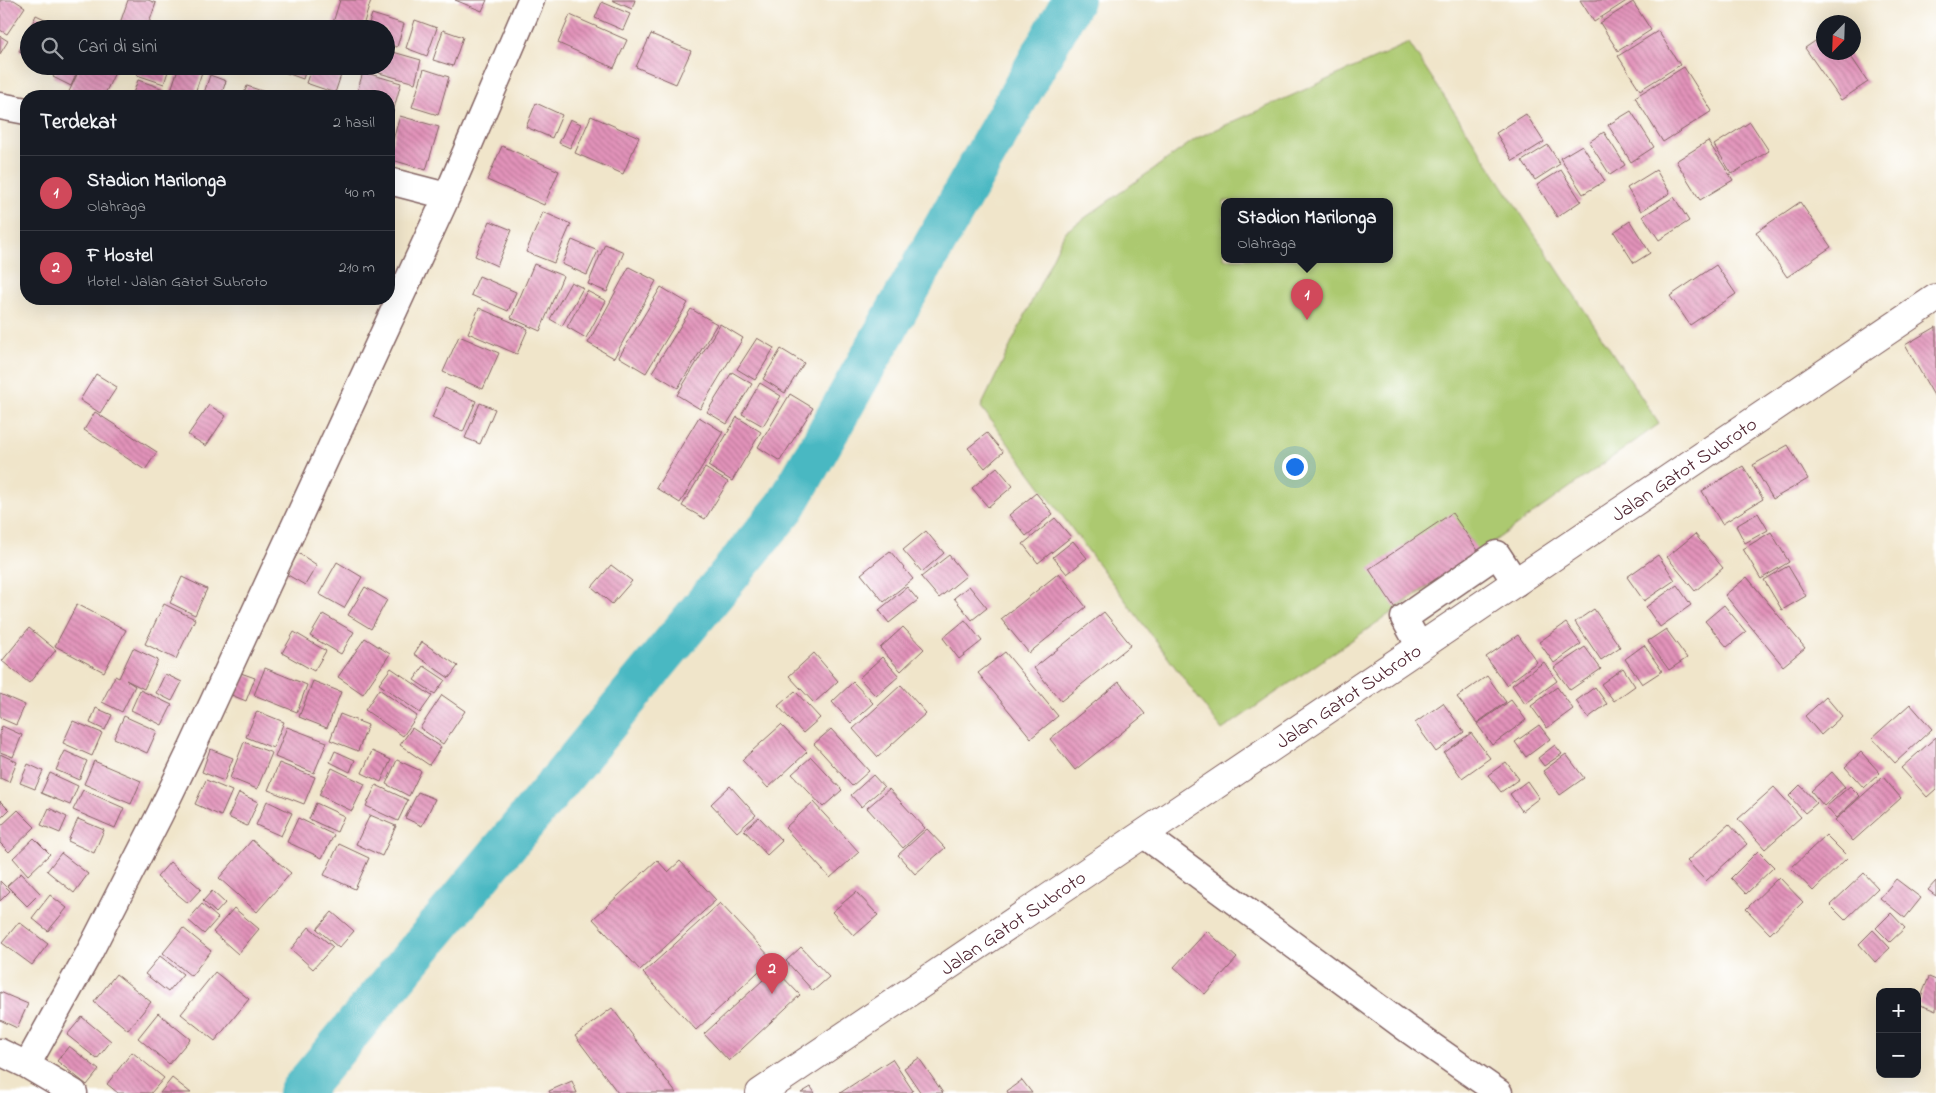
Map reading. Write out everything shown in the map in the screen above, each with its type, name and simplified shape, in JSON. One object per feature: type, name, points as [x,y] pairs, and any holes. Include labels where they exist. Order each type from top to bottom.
[{"type":"highway","name":"Jalan Gatot Subroto","points":[[760,1093],[1936,298]]},
{"type":"street","points":[[27,1065],[89,952],[160,814],[447,196],[531,0]]},
{"type":"street","points":[[0,106],[20,110]]},
{"type":"street","points":[[395,183],[447,196]]},
{"type":"street","points":[[1143,834],[1499,1093]]},
{"type":"street","points":[[0,1052],[27,1065],[74,1093]]},
{"type":"green space","points":[[1409,43],[1659,424],[1479,552],[1222,730],[981,407],[1065,232],[1197,138]]},
{"type":"building","points":[[0,0],[14,0],[25,7],[7,34],[0,30]]},
{"type":"building","points":[[128,0],[148,0],[156,3],[150,20],[121,20]]},
{"type":"building","points":[[340,0],[371,0],[365,20],[334,20]]},
{"type":"building","points":[[455,0],[487,0],[482,11]]},
{"type":"building","points":[[612,0],[635,0],[632,9]]},
{"type":"building","points":[[1580,0],[1628,0],[1594,22]]},
{"type":"building","points":[[602,2],[630,14],[623,30],[595,18]]},
{"type":"building","points":[[1633,2],[1651,30],[1618,51],[1600,23]]},
{"type":"building","points":[[372,14],[391,20],[370,20]]},
{"type":"building","points":[[36,15],[47,20],[34,20]]},
{"type":"building","points":[[570,15],[627,40],[614,68],[558,43]]},
{"type":"building","points":[[415,20],[437,28],[427,56],[406,48]]},
{"type":"building","points":[[395,21],[404,24],[397,47],[395,46]]},
{"type":"building","points":[[443,30],[463,37],[453,66],[433,60]]},
{"type":"building","points":[[1658,31],[1680,65],[1640,90],[1618,56]]},
{"type":"building","points":[[651,34],[691,51],[676,84],[636,67]]},
{"type":"building","points":[[0,36],[8,41],[0,54]]},
{"type":"building","points":[[1816,40],[1816,60],[1853,60],[1868,82],[1841,100],[1805,48]]},
{"type":"building","points":[[395,53],[421,60],[415,83],[386,75],[395,75]]},
{"type":"building","points":[[1684,67],[1712,111],[1663,142],[1635,97]]},
{"type":"building","points":[[424,69],[449,77],[438,115],[412,107]]},
{"type":"building","points":[[54,75],[76,75],[71,86],[53,77]]},
{"type":"building","points":[[77,75],[114,75],[107,90],[70,90]]},
{"type":"building","points":[[137,75],[167,75],[164,84]]},
{"type":"building","points":[[176,75],[201,75],[196,90],[171,90]]},
{"type":"building","points":[[210,75],[226,81],[223,90],[205,90]]},
{"type":"building","points":[[292,75],[304,75],[303,79]]},
{"type":"building","points":[[309,75],[341,75],[336,90],[326,90],[306,83]]},
{"type":"building","points":[[362,75],[373,75],[401,83],[395,105],[395,90],[358,90]]},
{"type":"building","points":[[138,80],[164,89],[164,90],[134,90]]},
{"type":"building","points":[[247,86],[259,90],[245,90]]},
{"type":"building","points":[[536,103],[562,115],[552,138],[526,127]]},
{"type":"building","points":[[1631,111],[1654,147],[1631,162],[1608,125]]},
{"type":"building","points":[[1526,114],[1544,142],[1513,161],[1496,133]]},
{"type":"building","points":[[400,116],[439,127],[426,170],[395,161],[395,133]]},
{"type":"building","points":[[591,116],[639,137],[623,174],[575,153]]},
{"type":"building","points":[[570,119],[581,124],[570,148],[559,143]]},
{"type":"building","points":[[1750,122],[1769,151],[1732,174],[1714,145]]},
{"type":"building","points":[[1604,132],[1625,165],[1610,175],[1589,142]]},
{"type":"building","points":[[1708,141],[1733,180],[1700,200],[1676,161]]},
{"type":"building","points":[[1548,145],[1560,164],[1535,180],[1522,161]]},
{"type":"building","points":[[1582,145],[1605,181],[1583,194],[1560,158]]},
{"type":"building","points":[[502,146],[559,171],[544,205],[487,180]]},
{"type":"building","points":[[1561,170],[1581,201],[1557,217],[1537,185]]},
{"type":"building","points":[[1656,170],[1670,193],[1641,211],[1627,188]]},
{"type":"building","points":[[1674,197],[1689,221],[1659,240],[1643,216]]},
{"type":"building","points":[[1800,202],[1831,247],[1787,277],[1756,232]]},
{"type":"building","points":[[543,212],[571,224],[554,263],[526,252]]},
{"type":"building","points":[[490,221],[512,230],[497,266],[475,256]]},
{"type":"building","points":[[1630,221],[1650,253],[1634,263],[1614,232]]},
{"type":"building","points":[[572,240],[598,251],[587,275],[562,264]]},
{"type":"building","points":[[605,244],[624,252],[607,292],[588,284]]},
{"type":"building","points":[[534,264],[563,276],[540,331],[511,318]]},
{"type":"building","points":[[1716,265],[1736,294],[1690,325],[1670,296]]},
{"type":"building","points":[[629,267],[656,281],[614,358],[588,343]]},
{"type":"building","points":[[479,276],[516,292],[508,311],[471,295]]},
{"type":"building","points":[[571,282],[583,288],[562,326],[550,319]]},
{"type":"building","points":[[661,287],[688,303],[646,373],[619,357]]},
{"type":"building","points":[[587,291],[606,301],[586,338],[567,327]]},
{"type":"building","points":[[479,308],[528,329],[517,354],[468,333]]},
{"type":"building","points":[[691,309],[717,324],[678,388],[652,372]]},
{"type":"building","points":[[720,324],[743,338],[700,409],[677,395]]},
{"type":"building","points":[[1936,327],[1936,399],[1905,345]]},
{"type":"building","points":[[459,336],[499,353],[483,389],[443,372]]},
{"type":"building","points":[[757,338],[774,348],[755,380],[737,369]]},
{"type":"building","points":[[781,349],[804,363],[785,393],[763,379]]},
{"type":"building","points":[[732,372],[752,384],[727,424],[707,412]]},
{"type":"building","points":[[96,374],[117,387],[100,413],[80,400]]},
{"type":"building","points":[[760,383],[781,396],[763,426],[742,414]]},
{"type":"building","points":[[445,388],[476,401],[463,432],[432,418]]},
{"type":"building","points":[[790,394],[813,408],[780,461],[758,447]]},
{"type":"building","points":[[480,403],[495,409],[480,444],[465,438]]},
{"type":"building","points":[[209,405],[226,416],[206,446],[188,435]]},
{"type":"building","points":[[95,412],[157,452],[145,470],[84,430]]},
{"type":"building","points":[[699,417],[723,432],[680,503],[656,488]]},
{"type":"building","points":[[737,417],[761,432],[732,481],[708,466]]},
{"type":"building","points":[[987,433],[1003,452],[985,468],[968,448]]},
{"type":"building","points":[[1788,445],[1808,479],[1773,499],[1753,465]]},
{"type":"building","points":[[1743,466],[1763,499],[1722,524],[1702,491]]},
{"type":"building","points":[[997,467],[1013,486],[988,507],[972,488]]},
{"type":"building","points":[[705,468],[728,482],[705,519],[682,506]]},
{"type":"building","points":[[1036,493],[1053,514],[1026,536],[1009,515]]},
{"type":"building","points":[[1452,513],[1479,552],[1395,608],[1369,569]]},
{"type":"building","points":[[1758,513],[1768,530],[1745,543],[1736,526]]},
{"type":"building","points":[[1055,518],[1071,537],[1038,563],[1023,544]]},
{"type":"building","points":[[926,531],[944,553],[922,572],[903,550]]},
{"type":"building","points":[[1771,532],[1789,562],[1761,579],[1743,549]]},
{"type":"building","points":[[1695,534],[1723,568],[1695,591],[1667,557]]},
{"type":"building","points":[[1073,541],[1087,558],[1067,574],[1053,557]]},
{"type":"building","points":[[890,551],[913,579],[884,602],[861,574]]},
{"type":"building","points":[[298,553],[317,565],[305,585],[286,574]]},
{"type":"building","points":[[949,555],[966,576],[939,598],[921,577]]},
{"type":"building","points":[[1658,555],[1675,580],[1644,601],[1627,577]]},
{"type":"building","points":[[337,562],[362,577],[344,608],[319,594]]},
{"type":"building","points":[[611,565],[632,581],[612,604],[592,587]]},
{"type":"building","points":[[1788,566],[1806,596],[1782,610],[1764,580]]},
{"type":"building","points":[[1059,573],[1086,607],[1029,653],[1001,619]]},
{"type":"building","points":[[182,577],[207,589],[195,615],[170,603]]},
{"type":"building","points":[[1747,577],[1805,648],[1783,666],[1725,595]]},
{"type":"building","points":[[1677,585],[1691,605],[1660,627],[1646,607]]},
{"type":"building","points":[[969,586],[987,608],[972,620],[954,598]]},
{"type":"building","points":[[365,587],[387,600],[371,629],[348,615]]},
{"type":"building","points":[[907,587],[918,600],[889,623],[879,610]]},
{"type":"building","points":[[77,604],[126,630],[104,672],[55,646]]},
{"type":"building","points":[[164,604],[195,619],[176,659],[145,644]]},
{"type":"building","points":[[1724,605],[1746,632],[1727,647],[1705,621]]},
{"type":"building","points":[[1594,609],[1620,647],[1601,660],[1575,622]]},
{"type":"building","points":[[1104,612],[1131,645],[1061,701],[1034,668]]},
{"type":"building","points":[[323,614],[354,632],[341,654],[310,636]]},
{"type":"building","points":[[965,620],[982,641],[959,659],[943,638]]},
{"type":"building","points":[[1566,623],[1581,644],[1554,663],[1539,642]]},
{"type":"building","points":[[903,627],[924,649],[901,671],[880,648]]},
{"type":"building","points":[[29,628],[56,650],[29,683],[2,661]]},
{"type":"building","points":[[1666,629],[1687,658],[1669,670],[1648,641]]},
{"type":"building","points":[[294,632],[326,651],[314,671],[282,653]]},
{"type":"building","points":[[1518,635],[1537,662],[1506,685],[1486,657]]},
{"type":"building","points":[[365,638],[390,654],[363,694],[338,677]]},
{"type":"building","points":[[422,642],[458,666],[449,678],[414,654]]},
{"type":"building","points":[[1644,645],[1662,671],[1642,684],[1625,659]]},
{"type":"building","points":[[1585,647],[1601,669],[1570,690],[1554,668]]},
{"type":"building","points":[[133,648],[158,660],[144,689],[126,680],[135,686],[122,712],[102,702],[115,676],[119,678]]},
{"type":"building","points":[[1005,652],[1058,716],[1031,738],[978,673]]},
{"type":"building","points":[[814,653],[838,681],[814,703],[789,676]]},
{"type":"building","points":[[882,657],[899,676],[876,696],[859,678]]},
{"type":"building","points":[[1544,662],[1557,681],[1525,704],[1512,685]]},
{"type":"building","points":[[424,666],[445,680],[435,694],[414,680]]},
{"type":"building","points":[[265,668],[307,685],[297,712],[254,695]]},
{"type":"building","points":[[391,668],[432,696],[420,713],[379,684]]},
{"type":"building","points":[[1623,668],[1635,686],[1614,701],[1601,684]]},
{"type":"building","points":[[238,672],[255,678],[246,701],[229,694]]},
{"type":"building","points":[[165,674],[182,682],[172,701],[156,693]]},
{"type":"building","points":[[1487,676],[1506,702],[1477,723],[1457,697]]},
{"type":"building","points":[[313,681],[341,692],[327,728],[299,717]]},
{"type":"building","points":[[853,682],[873,703],[851,723],[832,702]]},
{"type":"building","points":[[1119,682],[1145,714],[1075,770],[1050,739]]},
{"type":"building","points":[[901,685],[926,713],[878,757],[853,729]]},
{"type":"building","points":[[1557,687],[1573,709],[1547,728],[1531,706]]},
{"type":"building","points":[[1595,687],[1607,704],[1588,718],[1576,701]]},
{"type":"building","points":[[379,689],[417,716],[403,736],[365,710]]},
{"type":"building","points":[[140,690],[172,705],[162,725],[131,710]]},
{"type":"building","points":[[795,691],[820,718],[803,733],[778,706]]},
{"type":"building","points":[[0,694],[25,705],[16,725],[0,718]]},
{"type":"building","points":[[442,695],[465,711],[443,744],[420,728]]},
{"type":"building","points":[[1826,697],[1842,716],[1821,735],[1805,716]]},
{"type":"building","points":[[1511,700],[1526,720],[1492,745],[1477,724]]},
{"type":"building","points":[[1443,703],[1464,732],[1436,752],[1415,723]]},
{"type":"building","points":[[1910,704],[1932,729],[1895,763],[1872,738]]},
{"type":"building","points":[[96,708],[112,715],[105,730],[90,723]]},
{"type":"building","points":[[257,711],[284,722],[273,748],[246,737]]},
{"type":"building","points":[[340,714],[368,725],[358,751],[330,740]]},
{"type":"building","points":[[124,716],[157,731],[147,753],[114,738]]},
{"type":"building","points":[[73,721],[102,733],[92,756],[63,743]]},
{"type":"building","points":[[781,725],[807,752],[768,788],[742,760]]},
{"type":"building","points":[[1539,725],[1550,739],[1526,757],[1515,742]]},
{"type":"building","points":[[2,726],[22,735],[13,757],[0,752],[0,732]]},
{"type":"building","points":[[287,727],[327,742],[314,773],[275,757]]},
{"type":"building","points":[[412,728],[441,747],[429,765],[400,745]]},
{"type":"building","points":[[831,729],[869,771],[852,786],[814,744]]},
{"type":"building","points":[[1471,733],[1490,758],[1462,778],[1444,753]]},
{"type":"building","points":[[1936,737],[1936,789],[1927,797],[1901,768]]},
{"type":"building","points":[[244,742],[272,753],[257,789],[230,778]]},
{"type":"building","points":[[1555,745],[1562,754],[1544,766],[1538,758]]},
{"type":"building","points":[[210,749],[233,758],[224,781],[202,772]]},
{"type":"building","points":[[65,751],[87,761],[79,780],[56,770]]},
{"type":"building","points":[[335,751],[355,760],[350,772],[330,762]]},
{"type":"building","points":[[372,751],[391,760],[381,782],[362,773]]},
{"type":"building","points":[[1861,752],[1880,773],[1864,788],[1845,767]]},
{"type":"building","points":[[0,754],[17,762],[9,782],[0,778]]},
{"type":"building","points":[[1566,754],[1584,778],[1560,795],[1543,771]]},
{"type":"building","points":[[811,757],[842,790],[823,807],[792,774]]},
{"type":"building","points":[[397,760],[421,771],[409,796],[386,784]]},
{"type":"building","points":[[94,761],[141,781],[131,804],[84,784]]},
{"type":"building","points":[[1506,762],[1519,779],[1501,792],[1488,775]]},
{"type":"building","points":[[279,763],[315,777],[304,804],[268,790]]},
{"type":"building","points":[[28,764],[43,771],[35,789],[20,783]]},
{"type":"building","points":[[332,768],[365,784],[352,811],[319,795]]},
{"type":"building","points":[[1832,772],[1845,787],[1824,806],[1811,791]]},
{"type":"building","points":[[50,773],[78,786],[70,805],[41,793]]},
{"type":"building","points":[[873,775],[884,787],[861,807],[851,795]]},
{"type":"building","points":[[1883,777],[1901,798],[1853,841],[1835,820]]},
{"type":"building","points":[[206,780],[232,791],[221,816],[195,804]]},
{"type":"building","points":[[1527,781],[1539,798],[1522,811],[1510,794]]},
{"type":"building","points":[[376,785],[408,800],[398,821],[366,806]]},
{"type":"building","points":[[1800,785],[1817,803],[1805,813],[1789,796]]},
{"type":"building","points":[[730,786],[756,815],[737,832],[711,804]]},
{"type":"building","points":[[1850,786],[1860,796],[1836,818],[1826,807]]},
{"type":"building","points":[[1774,787],[1801,817],[1765,849],[1738,819]]},
{"type":"building","points":[[889,789],[925,828],[903,848],[867,808]]},
{"type":"building","points":[[83,790],[124,808],[115,828],[73,810]]},
{"type":"building","points":[[418,792],[435,799],[422,826],[405,818]]},
{"type":"building","points":[[239,793],[258,802],[247,826],[228,817]]},
{"type":"building","points":[[0,801],[9,810],[0,819]]},
{"type":"building","points":[[267,801],[292,813],[281,836],[256,825]]},
{"type":"building","points":[[813,802],[859,852],[830,878],[785,828]]},
{"type":"building","points":[[316,803],[344,816],[337,832],[309,819]]},
{"type":"building","points":[[49,808],[67,817],[60,833],[41,825]]},
{"type":"building","points":[[18,810],[35,827],[9,852],[0,843],[0,827]]},
{"type":"building","points":[[370,815],[396,826],[382,856],[356,844]]},
{"type":"building","points":[[759,817],[782,841],[767,855],[744,830]]},
{"type":"building","points":[[298,818],[334,835],[322,858],[287,842]]},
{"type":"building","points":[[78,819],[104,830],[94,853],[68,841]]},
{"type":"building","points":[[1729,824],[1747,844],[1706,881],[1687,861]]},
{"type":"building","points":[[927,829],[945,848],[915,874],[898,855]]},
{"type":"building","points":[[1826,835],[1848,857],[1813,891],[1791,868]]},
{"type":"building","points":[[34,838],[50,854],[28,875],[13,858]]},
{"type":"building","points":[[252,840],[291,873],[257,912],[219,878]]},
{"type":"building","points":[[339,844],[369,858],[355,889],[324,875]]},
{"type":"building","points":[[1758,851],[1774,867],[1746,894],[1731,878]]},
{"type":"building","points":[[61,853],[88,874],[74,893],[47,871]]},
{"type":"building","points":[[657,860],[668,872],[680,861],[716,900],[640,970],[593,919]]},
{"type":"building","points":[[170,862],[201,889],[188,903],[157,877]]},
{"type":"building","points":[[21,873],[40,893],[27,906],[7,886]]},
{"type":"building","points":[[1864,873],[1878,888],[1845,920],[1830,905]]},
{"type":"building","points":[[1779,877],[1803,902],[1770,934],[1746,909]]},
{"type":"building","points":[[1896,879],[1921,898],[1905,918],[1880,898]]},
{"type":"building","points":[[0,881],[10,891],[0,901]]},
{"type":"building","points":[[1936,881],[1936,896],[1928,890]]},
{"type":"building","points":[[212,891],[225,903],[216,913],[203,901]]},
{"type":"building","points":[[856,892],[878,915],[854,936],[832,912]]},
{"type":"building","points":[[50,895],[67,908],[48,931],[32,918]]},
{"type":"building","points":[[720,903],[772,959],[696,1030],[643,973]]},
{"type":"building","points":[[202,904],[218,918],[204,934],[188,920]]},
{"type":"building","points":[[234,908],[259,929],[238,954],[213,932]]},
{"type":"building","points":[[332,912],[354,931],[339,948],[317,929]]},
{"type":"building","points":[[1891,913],[1905,928],[1890,942],[1876,928]]},
{"type":"building","points":[[19,922],[48,944],[32,965],[2,943]]},
{"type":"building","points":[[309,927],[333,947],[313,969],[291,949]]},
{"type":"building","points":[[183,928],[211,951],[191,976],[163,953]]},
{"type":"building","points":[[1873,930],[1890,948],[1875,962],[1859,944]]},
{"type":"building","points":[[1207,931],[1237,958],[1205,994],[1174,967]]},
{"type":"building","points":[[801,947],[829,977],[813,991],[786,961]]},
{"type":"building","points":[[160,956],[183,974],[168,992],[145,974]]},
{"type":"building","points":[[775,969],[800,995],[729,1061],[704,1034]]},
{"type":"building","points":[[215,972],[249,999],[215,1041],[181,1014]]},
{"type":"building","points":[[116,974],[151,1002],[128,1030],[94,1002]]},
{"type":"building","points":[[1929,977],[1936,980],[1936,1011],[1921,1005],[1921,997]]},
{"type":"building","points":[[0,992],[28,1004],[17,1028],[0,1020]]},
{"type":"building","points":[[612,1008],[676,1093],[618,1093],[575,1036]]},
{"type":"building","points":[[158,1013],[190,1039],[169,1064],[138,1038]]},
{"type":"building","points":[[82,1017],[111,1041],[97,1059],[67,1035]]},
{"type":"building","points":[[69,1046],[99,1070],[87,1085],[57,1061]]},
{"type":"building","points":[[132,1052],[164,1078],[151,1093],[118,1093],[107,1084]]},
{"type":"building","points":[[919,1058],[943,1093],[921,1093],[904,1068]]},
{"type":"building","points":[[892,1059],[913,1091],[910,1093],[840,1093]]},
{"type":"building","points":[[172,1078],[191,1093],[160,1093]]},
{"type":"building","points":[[1022,1080],[1032,1093],[1008,1093],[1007,1091]]},
{"type":"building","points":[[572,1081],[577,1093],[550,1093],[549,1091]]},
{"type":"building","points":[[811,1087],[815,1093],[801,1093]]},
{"type":"waterway","points":[[299,1093],[786,506],[1073,0]]},
{"type":"place","name":"Stadion Marilonga","points":[[1307,320]]},
{"type":"place","name":"F Hostel","points":[[772,994]]}]
